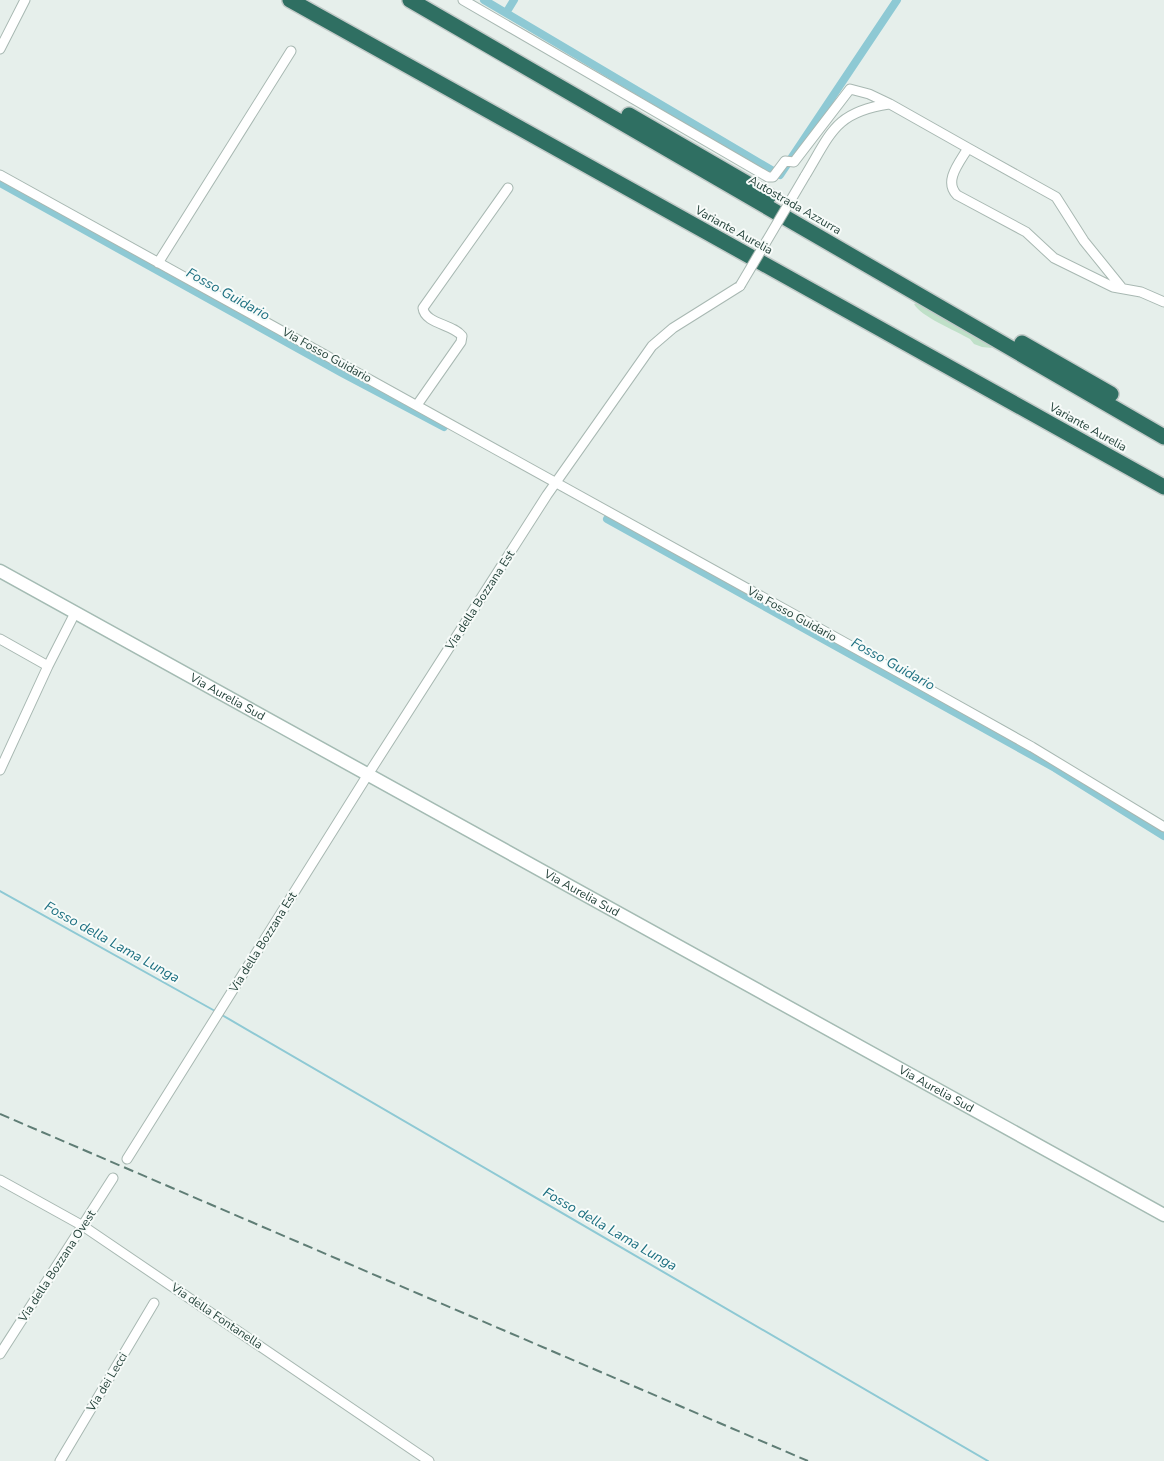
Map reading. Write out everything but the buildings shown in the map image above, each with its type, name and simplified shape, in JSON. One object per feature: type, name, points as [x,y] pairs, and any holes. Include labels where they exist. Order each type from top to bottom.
[{"type":"highway","name":"Variante Aurelia","points":[[290,0],[1164,487]]},
{"type":"highway","name":"Variante Aurelia","points":[[308,0],[1164,478]]},
{"type":"highway","name":"Autostrada Azzurra","points":[[410,0],[1164,437]]},
{"type":"highway","name":"Autostrada Azzurra","points":[[431,0],[1164,425]]},
{"type":"main road","name":"Via Aurelia Sud","points":[[0,571],[367,776],[1164,1215]]},
{"type":"street","points":[[0,49],[25,0]]},
{"type":"street","points":[[463,0],[761,174],[776,174],[791,161],[850,89],[869,94],[1056,198],[1084,241],[1122,288]]},
{"type":"street","points":[[158,263],[291,50]]},
{"type":"street","name":"Via della Bozzana Est","points":[[127,1158],[367,776],[556,482],[652,346],[673,328],[740,286],[837,123],[866,107],[890,104]]},
{"type":"street","points":[[968,148],[951,179],[952,190],[957,195],[1026,232],[1054,258],[1113,287],[1148,295],[1164,302]]},
{"type":"street","name":"Via Fosso Guidario","points":[[0,175],[1016,738],[1164,827]]},
{"type":"street","points":[[417,405],[461,342],[462,336],[458,331],[427,317],[423,308],[508,188]]},
{"type":"street","points":[[0,770],[48,666],[75,613]]},
{"type":"street","points":[[0,639],[48,666]]},
{"type":"street","name":"Via della Bozzana Ovest","points":[[0,1354],[113,1178]]},
{"type":"street","name":"Via della Fontanella","points":[[0,1180],[83,1226],[429,1461]]},
{"type":"street","name":"Via dei Lecci","points":[[60,1461],[154,1303]]},
{"type":"green space","points":[[917,303],[990,345],[992,348],[974,344],[970,339],[923,313],[914,304]]},
{"type":"waterway","points":[[484,0],[780,175],[897,0]]},
{"type":"waterway","points":[[506,13],[514,0]]},
{"type":"waterway","name":"Fosso Guidario","points":[[0,183],[342,373],[444,427]]},
{"type":"waterway","name":"Fosso Guidario","points":[[607,519],[1055,768],[1164,836]]},
{"type":"waterway","name":"Fosso della Lama Lunga","points":[[0,891],[215,1011]]},
{"type":"waterway","name":"Fosso della Lama Lunga","points":[[222,1015],[988,1461]]},
{"type":"railway","points":[[0,1114],[808,1461]]}]
